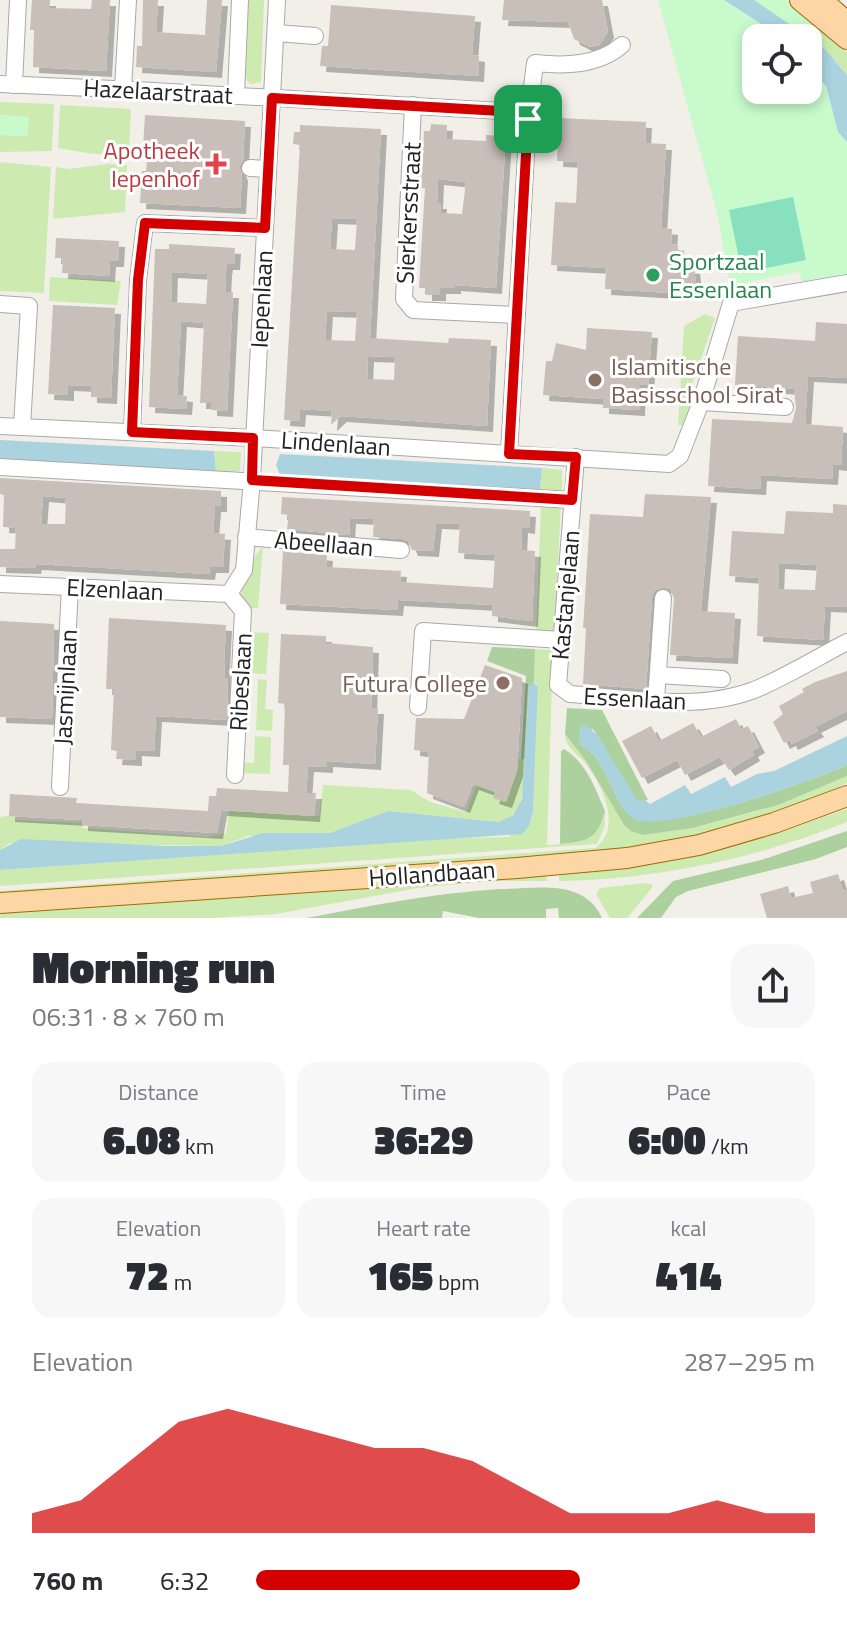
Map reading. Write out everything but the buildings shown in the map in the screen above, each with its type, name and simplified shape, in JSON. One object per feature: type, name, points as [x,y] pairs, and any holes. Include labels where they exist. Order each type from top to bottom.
[{"type":"main road","points":[[800,0],[847,39]]},
{"type":"main road","points":[[822,0],[847,22]]},
{"type":"main road","name":"Hollandbaan","points":[[3,904],[627,858],[714,840],[774,823],[847,796]]},
{"type":"street","points":[[7,85],[18,0]]},
{"type":"street","points":[[123,89],[128,0]]},
{"type":"street","points":[[236,95],[240,0]]},
{"type":"street","name":"Iepenlaan","points":[[229,594],[244,570],[252,480],[277,0]]},
{"type":"street","points":[[276,33],[315,36]]},
{"type":"street","points":[[509,454],[528,119],[535,63],[564,66],[585,62],[612,54],[622,45]]},
{"type":"street","name":"Hazelaarstraat","points":[[7,85],[413,105],[517,112],[528,119]]},
{"type":"street","name":"Sierkersstraat","points":[[413,105],[404,299],[413,310],[517,315]]},
{"type":"street","points":[[250,168],[268,169]]},
{"type":"street","points":[[132,432],[138,280],[145,223],[265,228]]},
{"type":"street","points":[[576,457],[669,464],[680,456],[701,402],[731,303],[847,283]]},
{"type":"street","points":[[0,304],[29,306],[22,427]]},
{"type":"street","points":[[701,402],[785,407]]},
{"type":"street","name":"Lindenlaan","points":[[0,426],[576,457]]},
{"type":"street","name":"Kastanjelaan","points":[[558,685],[576,457]]},
{"type":"street","name":"Lindenlaan","points":[[0,467],[572,500]]},
{"type":"street","name":"Abeellaan","points":[[246,537],[401,550]]},
{"type":"street","name":"Elzenlaan","points":[[0,584],[229,594]]},
{"type":"street","name":"Jasmijnlaan","points":[[60,787],[70,587]]},
{"type":"street","name":"Ribeslaan","points":[[229,594],[243,611],[235,775]]},
{"type":"street","points":[[656,700],[663,598]]},
{"type":"street","points":[[418,707],[423,631],[561,640]]},
{"type":"street","name":"Essenlaan","points":[[558,685],[570,694],[683,703],[718,699],[753,690],[847,642]]},
{"type":"street","points":[[658,675],[722,679]]},
{"type":"green space","points":[[248,0],[264,0],[261,82],[250,84],[245,77]]},
{"type":"green space","points":[[658,0],[724,0],[761,24],[742,24],[742,104],[822,104],[822,82],[826,86],[838,132],[847,142],[847,276],[803,285],[800,272],[748,282],[748,291],[732,296],[717,213]]},
{"type":"green space","points":[[754,0],[786,0],[814,24],[789,24]]},
{"type":"green space","points":[[754,0],[786,0],[814,21],[811,24],[790,24]]},
{"type":"green space","points":[[822,31],[847,52],[847,75],[824,48]]},
{"type":"green space","points":[[0,102],[54,104],[52,151],[0,152],[0,135],[27,136],[29,118],[0,115]]},
{"type":"green space","points":[[60,105],[131,109],[129,153],[93,154],[58,148]]},
{"type":"green space","points":[[0,115],[29,117],[27,136],[0,135]]},
{"type":"green space","points":[[0,162],[51,167],[44,293],[0,291]]},
{"type":"green space","points":[[127,165],[125,212],[53,219],[56,167],[69,169]]},
{"type":"green space","points":[[793,197],[806,260],[742,273],[729,210]]},
{"type":"green space","points":[[50,277],[121,281],[117,305],[49,301]]},
{"type":"green space","points":[[705,314],[715,318],[690,391],[694,396],[684,425],[678,425],[684,326]]},
{"type":"green space","points":[[214,451],[241,452],[240,471],[216,472]]},
{"type":"green space","points":[[542,468],[562,470],[562,492],[540,490]]},
{"type":"green space","points":[[541,504],[561,505],[554,636],[536,635]]},
{"type":"green space","points":[[263,547],[258,608],[252,608],[243,601],[242,588],[252,563]]},
{"type":"green space","points":[[248,632],[269,633],[266,674],[245,673]]},
{"type":"green space","points":[[492,647],[535,649],[534,682],[529,688],[525,759],[521,759],[526,676],[487,661]]},
{"type":"green space","points":[[535,649],[553,650],[547,845],[584,839],[596,830],[605,811],[605,826],[597,844],[0,886],[0,870],[428,839],[508,837],[532,818],[533,812],[538,687],[534,682]]},
{"type":"green space","points":[[258,679],[267,680],[265,709],[273,710],[272,731],[256,730]]},
{"type":"green space","points":[[567,708],[602,710],[648,800],[637,801],[593,729],[579,743],[599,762],[627,812],[649,821],[674,819],[738,803],[847,765],[847,776],[778,805],[693,828],[643,835],[624,825],[586,761],[565,734]]},
{"type":"green space","points":[[565,734],[586,761],[624,825],[643,835],[693,828],[758,811],[847,776],[847,783],[795,807],[742,825],[631,848],[575,855],[0,897],[0,891],[595,848],[608,830],[607,807],[592,773],[570,747]]},
{"type":"green space","points":[[255,736],[271,737],[270,774],[241,773],[241,763],[254,763]]},
{"type":"green space","points":[[564,749],[579,761],[605,811],[599,828],[590,837],[560,844],[561,751]]},
{"type":"green space","points":[[505,758],[525,759],[523,787],[515,812],[499,822],[388,811],[330,833],[248,836],[221,846],[10,843],[0,850],[0,817],[15,814],[16,820],[83,823],[83,828],[208,837],[226,833],[229,811],[319,816],[323,785],[411,790],[430,802],[466,812],[477,784]]},
{"type":"green space","points":[[847,809],[847,822],[777,847],[706,865],[633,876],[559,881],[559,872],[711,851]]},
{"type":"green space","points":[[847,831],[847,847],[816,859],[688,891],[676,897],[661,918],[637,918],[673,881],[761,860]]},
{"type":"green space","points":[[547,873],[547,881],[487,881],[418,888],[276,914],[212,918],[0,918],[1,913],[70,907]]},
{"type":"green space","points":[[646,883],[652,888],[627,918],[610,918],[596,894],[600,888]]},
{"type":"green space","points":[[558,888],[571,891],[594,905],[602,918],[559,918],[558,908],[546,909],[546,918],[479,918],[443,911],[442,918],[306,918],[426,897],[500,889]]},
{"type":"water","points":[[724,0],[754,0],[789,24],[761,24]]},
{"type":"water","points":[[822,47],[847,75],[847,142],[838,132],[826,86],[822,82]]},
{"type":"water","points":[[0,440],[214,451],[216,472],[0,459]]},
{"type":"water","points":[[280,454],[542,468],[540,490],[280,475],[276,465]]},
{"type":"water","points":[[533,682],[538,687],[533,812],[529,826],[522,834],[0,870],[0,850],[21,839],[221,846],[263,833],[330,833],[388,811],[499,822],[513,815],[522,799],[529,688]]},
{"type":"water","points":[[586,725],[597,735],[637,800],[650,804],[685,785],[691,794],[725,777],[731,787],[757,774],[774,771],[847,736],[847,765],[738,804],[673,819],[648,821],[633,818],[627,813],[599,762],[579,743],[580,726]]},
{"type":"place","name":"Apotheek Iepenhof","points":[[216,164]]},
{"type":"place","name":"Sportzaal Essenlaan","points":[[653,275]]},
{"type":"place","name":"Islamitische Basisschool Sirat","points":[[595,380]]},
{"type":"place","name":"Futura College","points":[[503,683]]},
{"type":"route","points":[[272,98],[517,112],[528,119],[509,454],[576,457],[572,500],[252,480],[253,438],[132,432],[138,280],[145,223],[265,228],[272,98]]}]
